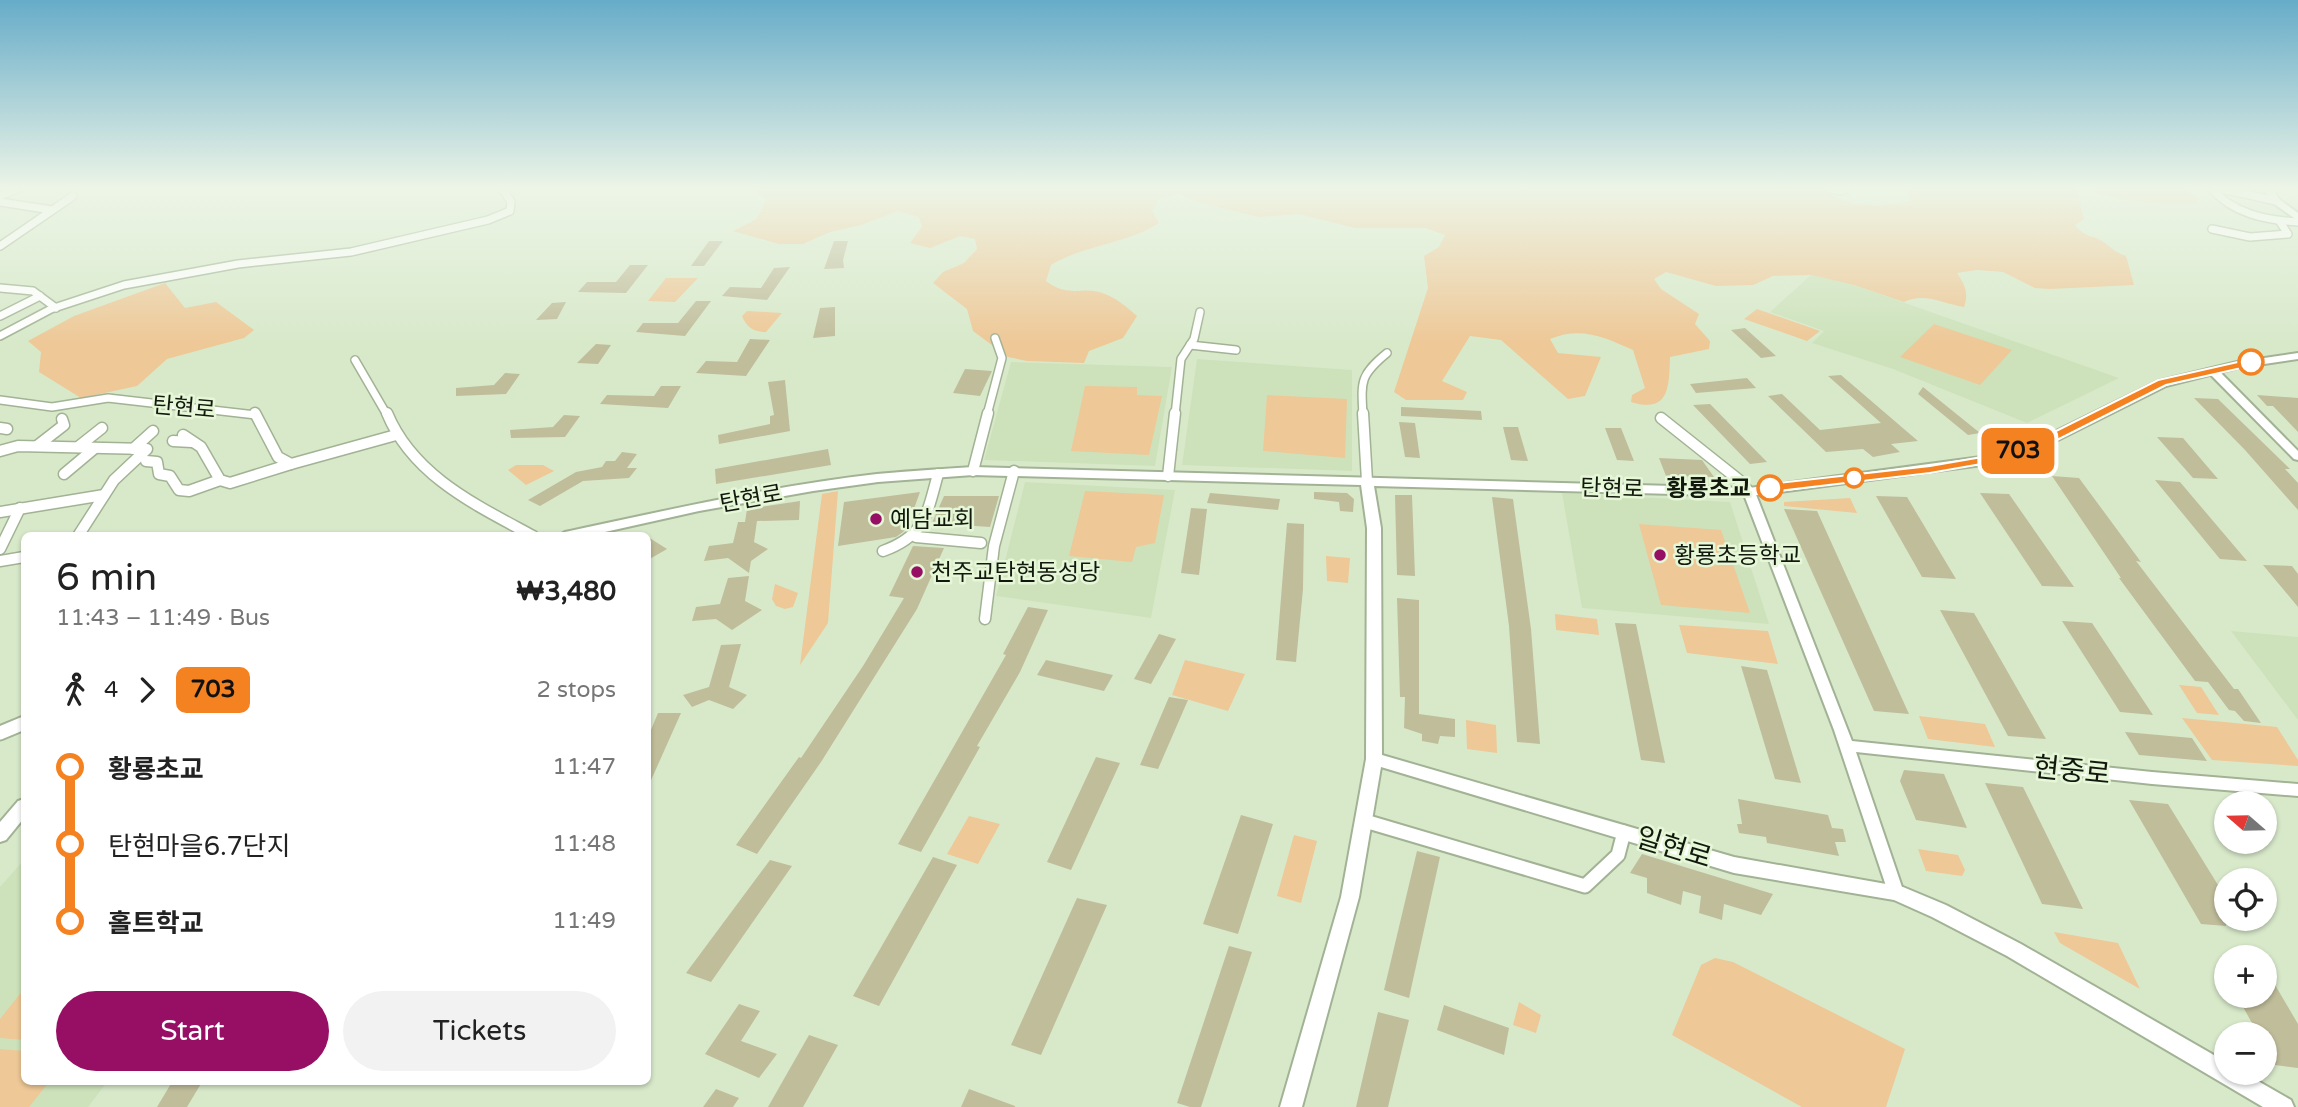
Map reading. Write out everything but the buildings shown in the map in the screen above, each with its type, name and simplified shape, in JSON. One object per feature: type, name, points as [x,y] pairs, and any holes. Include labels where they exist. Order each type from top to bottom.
[{"type":"main road","name":"탄현로","points":[[584,532],[686,510],[813,488],[878,478],[973,471],[1749,492],[1930,470],[1993,458],[2050,439],[2162,383],[2298,356]]},
{"type":"main road","points":[[1290,1107],[1350,897],[1374,760],[1374,528],[1367,481]]},
{"type":"main road","name":"일현로","points":[[1374,760],[1734,865],[1896,894],[1928,906],[2014,950],[2283,1107]]},
{"type":"main road","points":[[0,835],[21,810]]},
{"type":"street","points":[[0,336],[56,308],[124,285],[238,264],[351,252],[404,240]]},
{"type":"street","points":[[0,288],[33,291],[56,308]]},
{"type":"street","points":[[0,316],[40,296]]},
{"type":"street","points":[[1168,476],[1181,359],[1194,339],[1200,312]]},
{"type":"street","points":[[973,471],[1002,358],[995,338]]},
{"type":"street","points":[[1190,345],[1236,350]]},
{"type":"street","points":[[1367,481],[1361,386],[1366,370],[1387,353]]},
{"type":"street","points":[[355,360],[381,400],[396,435],[410,454],[462,498],[526,532]]},
{"type":"street","points":[[2213,371],[2298,457]]},
{"type":"street","name":"탄현로","points":[[0,400],[52,407],[108,398],[163,406],[255,413],[278,457],[291,464]]},
{"type":"street","points":[[1661,418],[1739,480],[1749,492],[1847,746],[1896,894]]},
{"type":"street","points":[[37,447],[64,425],[62,419]]},
{"type":"street","points":[[78,447],[103,428]]},
{"type":"street","points":[[133,449],[153,431]]},
{"type":"street","points":[[183,435],[194,437],[200,443],[220,480]]},
{"type":"street","points":[[146,461],[156,462],[159,474],[170,476],[178,490],[188,491],[220,480],[230,483],[396,435]]},
{"type":"street","points":[[173,441],[200,443]]},
{"type":"street","points":[[0,452],[18,446],[146,449],[114,480],[81,532]]},
{"type":"street","points":[[64,474],[95,448]]},
{"type":"street","points":[[985,619],[994,546],[1014,471]]},
{"type":"street","points":[[883,551],[902,546],[916,537],[922,527],[938,474]]},
{"type":"street","points":[[0,512],[104,495]]},
{"type":"street","points":[[0,549],[20,508]]},
{"type":"street","points":[[916,537],[981,543]]},
{"type":"street","points":[[0,561],[21,558]]},
{"type":"street","points":[[0,733],[21,724]]},
{"type":"street","name":"현중로","points":[[1847,746],[2152,778],[2298,790]]},
{"type":"street","points":[[1365,821],[1585,886],[1618,855],[1624,832]]},
{"type":"shaded area","points":[[764,240],[813,240],[803,244],[779,244]]},
{"type":"shaded area","points":[[913,240],[951,240],[930,248],[910,243]]},
{"type":"shaded area","points":[[975,240],[1121,240],[1077,253],[1051,265],[1046,281],[1069,291],[1090,291],[1109,296],[1137,316],[1123,338],[1089,351],[1084,363],[1027,361],[1008,357],[973,331],[967,309],[933,283],[943,272],[964,263],[977,249]]},
{"type":"shaded area","points":[[1443,240],[2100,240],[2126,256],[2134,285],[2035,288],[2003,272],[1977,270],[1957,273],[1965,289],[1964,307],[1927,298],[1904,302],[1854,285],[1811,275],[1773,276],[1753,285],[1716,286],[1666,272],[1654,279],[1661,289],[1699,314],[1695,324],[1710,341],[1709,349],[1670,357],[1668,387],[1660,401],[1644,405],[1631,402],[1632,395],[1645,388],[1633,350],[1602,337],[1582,333],[1550,339],[1558,353],[1601,357],[1585,396],[1568,399],[1501,340],[1470,336],[1442,381],[1467,392],[1463,400],[1406,400],[1394,392],[1428,288],[1424,256],[1439,247]]},
{"type":"shaded area","points":[[1811,275],[1854,285],[2119,378],[2027,423],[1893,369],[1812,343],[1824,331],[1770,312]]},
{"type":"shaded area","points":[[666,278],[698,278],[675,302],[648,301]]},
{"type":"shaded area","points":[[165,283],[185,308],[216,302],[254,330],[244,338],[167,359],[137,386],[81,398],[39,372],[41,352],[28,341],[74,316]]},
{"type":"shaded area","points":[[1757,309],[1820,331],[1807,341],[1744,319]]},
{"type":"shaded area","points":[[747,311],[782,313],[766,332],[762,332],[746,324],[742,316]]},
{"type":"shaded area","points":[[1934,324],[2012,350],[1980,385],[1900,357]]},
{"type":"shaded area","points":[[1197,359],[1352,370],[1352,471],[1182,465]]},
{"type":"shaded area","points":[[1011,362],[1172,367],[1155,466],[984,460]]},
{"type":"shaded area","points":[[1085,386],[1137,387],[1137,395],[1162,396],[1149,455],[1071,451]]},
{"type":"shaded area","points":[[1267,395],[1347,399],[1345,458],[1263,451]]},
{"type":"shaded area","points":[[516,465],[543,465],[554,471],[526,485],[508,470]]},
{"type":"shaded area","points":[[1025,482],[1175,490],[1151,618],[996,596]]},
{"type":"shaded area","points":[[838,491],[828,623],[800,665],[822,494]]},
{"type":"shaded area","points":[[1085,491],[1164,495],[1155,543],[1136,547],[1132,562],[1069,556]]},
{"type":"shaded area","name":"황룡초등학교","points":[[1562,493],[1730,502],[1769,624],[1582,608]]},
{"type":"shaded area","points":[[1850,498],[1857,513],[1784,506],[1784,502]]},
{"type":"shaded area","points":[[1639,524],[1721,530],[1750,613],[1661,605]]},
{"type":"shaded area","points":[[1326,556],[1350,558],[1348,583],[1327,581]]},
{"type":"shaded area","points":[[775,584],[798,593],[793,607],[785,609],[776,606],[772,599]]},
{"type":"shaded area","points":[[1555,614],[1597,619],[1599,635],[1556,630]]},
{"type":"shaded area","points":[[1679,625],[1768,631],[1778,664],[1687,653]]},
{"type":"shaded area","points":[[2231,631],[2298,637],[2298,720]]},
{"type":"shaded area","points":[[1185,660],[1245,674],[1228,711],[1172,695]]},
{"type":"shaded area","points":[[2179,685],[2201,687],[2219,715],[2197,713]]},
{"type":"shaded area","points":[[1919,716],[1985,724],[1995,747],[1928,739]]},
{"type":"shaded area","points":[[2182,718],[2277,727],[2298,760],[2298,766],[2212,760]]},
{"type":"shaded area","points":[[1466,720],[1496,725],[1497,753],[1467,749]]},
{"type":"shaded area","points":[[969,816],[1000,824],[978,864],[947,854]]},
{"type":"shaded area","points":[[1294,835],[1317,841],[1301,903],[1277,896]]},
{"type":"shaded area","points":[[1918,849],[1958,855],[1965,870],[1962,876],[1926,871]]},
{"type":"shaded area","points":[[21,863],[21,1085],[105,1085],[88,1107],[0,1107],[0,887]]},
{"type":"shaded area","points":[[2054,932],[2118,943],[2140,989],[2060,943]]},
{"type":"shaded area","points":[[1715,958],[1733,962],[1905,1049],[1886,1107],[1802,1107],[1672,1035],[1701,965]]},
{"type":"shaded area","points":[[21,993],[21,1040],[0,1038],[0,1019]]},
{"type":"shaded area","points":[[1519,1002],[1541,1015],[1536,1033],[1513,1025]]},
{"type":"shaded area","points":[[0,1049],[21,1051],[21,1085],[47,1085],[29,1107],[0,1107]]},
{"type":"bus line","name":"703","points":[[1770,488],[1930,470],[1982,461],[2026,449],[2050,439],[2162,383],[2251,362]]},
{"type":"place","name":"황룡초교","points":[[1770,488]]},
{"type":"place","name":"예담교회","points":[[876,519]]},
{"type":"place","name":"황룡초등학교","points":[[1660,555]]},
{"type":"place","name":"천주교탄현동성당","points":[[917,572]]}]
